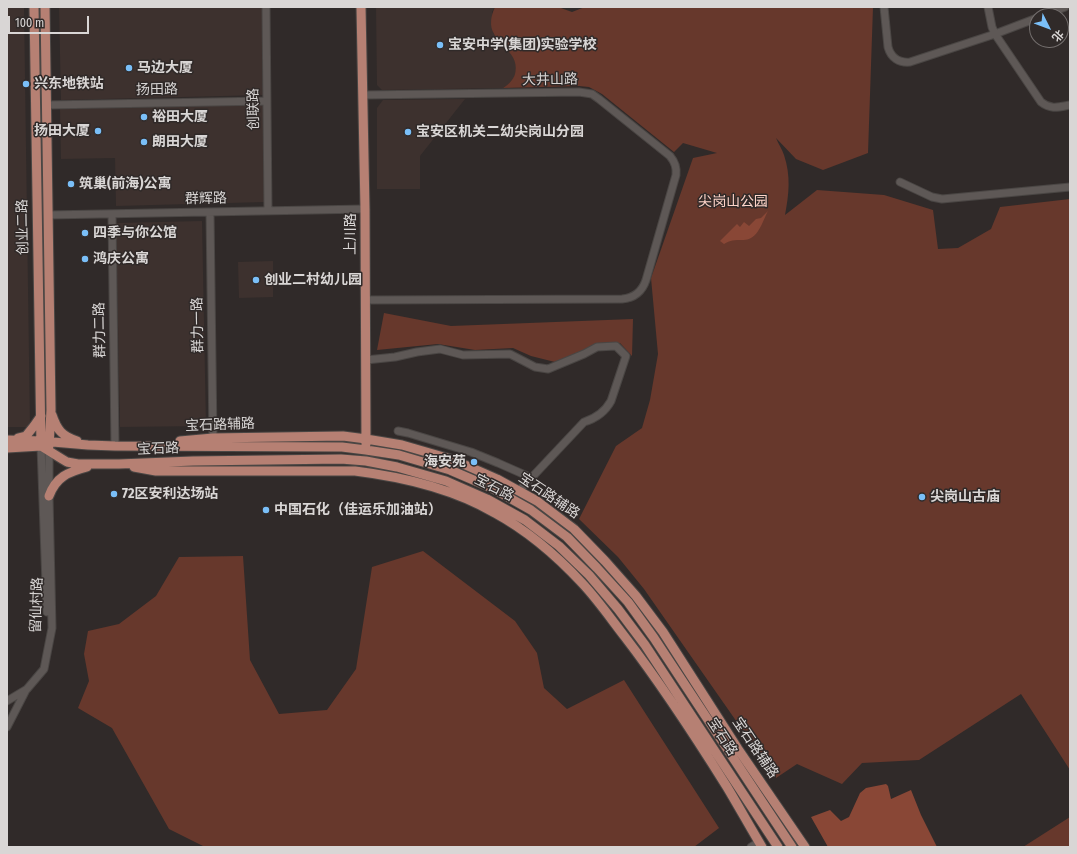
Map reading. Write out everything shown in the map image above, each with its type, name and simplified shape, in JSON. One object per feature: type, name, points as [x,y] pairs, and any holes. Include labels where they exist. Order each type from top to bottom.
[{"type":"main road","name":"创业二路","points":[[34,7],[41,416],[44,443]]},
{"type":"main road","name":"创业二路","points":[[44,443],[51,410],[45,7]]},
{"type":"main road","name":"上川路","points":[[361,7],[365,209],[366,461]]},
{"type":"main road","name":"创业二路","points":[[51,410],[55,423],[60,432],[72,440],[88,445]]},
{"type":"main road","points":[[10,439],[26,436],[41,416]]},
{"type":"main road","name":"宝石路辅路","points":[[119,446],[213,438],[343,436],[366,439],[402,445],[454,460],[496,479],[537,501],[574,529],[605,560],[636,596],[663,632],[738,749],[805,847]]},
{"type":"main road","points":[[10,439],[44,443]]},
{"type":"main road","points":[[7,448],[44,443]]},
{"type":"main road","name":"宝石路","points":[[44,443],[119,446],[342,447],[399,455],[450,470],[492,488],[531,510],[567,537],[623,596],[654,638],[792,847]]},
{"type":"main road","name":"宝石路","points":[[44,443],[49,452],[67,462],[78,464],[341,459],[366,461],[397,466],[446,481],[487,499],[525,520],[559,546],[589,575],[645,645],[778,847]]},
{"type":"main road","points":[[49,496],[57,480],[66,474],[100,464]]},
{"type":"main road","points":[[119,464],[156,472],[361,471],[414,480],[472,501],[495,512],[522,530],[555,556],[596,599],[636,651],[673,704],[727,788],[760,844]]},
{"type":"street","name":"创联路","points":[[266,7],[268,211]]},
{"type":"street","points":[[884,7],[888,47],[892,56],[900,61],[910,62],[1029,21]]},
{"type":"street","points":[[988,7],[990,20],[995,34],[1041,102],[1046,106],[1052,107],[1070,105]]},
{"type":"street","name":"大井山路","points":[[363,95],[579,92],[592,94],[674,160],[676,164],[676,175],[663,222],[644,285],[637,294],[627,298],[366,300]]},
{"type":"street","name":"扬田路","points":[[47,105],[267,101]]},
{"type":"street","points":[[900,182],[932,197],[942,199],[1070,187]]},
{"type":"street","name":"群辉路","points":[[48,215],[365,209]]},
{"type":"street","name":"群力一路","points":[[210,212],[213,438]]},
{"type":"street","name":"群力二路","points":[[112,214],[119,446]]},
{"type":"street","points":[[366,360],[395,357],[440,349],[463,355],[510,354],[535,367],[548,369],[598,348],[616,346],[626,356],[608,406],[595,418],[584,422],[519,491]]},
{"type":"street","points":[[398,431],[471,452],[532,478]]},
{"type":"street","name":"留仙村路","points":[[44,443],[47,627],[49,640]]},
{"type":"street","name":"留仙村路","points":[[49,452],[52,628],[49,640]]},
{"type":"street","points":[[7,726],[27,689],[44,669],[49,640]]},
{"type":"street","points":[[7,701],[27,689]]},
{"type":"street","points":[[751,847],[760,844]]},
{"type":"shaded area","points":[[7,7],[24,7],[30,427],[7,427]]},
{"type":"shaded area","points":[[59,7],[262,7],[263,95],[61,100]]},
{"type":"shaded area","name":"宝安中学(集团)实验学校","points":[[376,7],[495,7],[492,12],[493,33],[513,56],[516,63],[514,78],[503,88],[382,90],[377,85]]},
{"type":"shaded area","name":"宝安区机关二幼尖岗山分园","points":[[465,99],[420,156],[420,189],[377,189],[377,108],[383,100]]},
{"type":"shaded area","points":[[264,104],[265,202],[116,206],[115,158],[61,159],[60,109]]},
{"type":"shaded area","points":[[768,211],[759,230],[752,237],[730,241],[724,244],[720,241],[737,224],[740,227],[744,222],[749,226]]},
{"type":"shaded area","points":[[202,221],[206,426],[120,427],[116,223]]},
{"type":"shaded area","name":"创业二村幼儿园","points":[[273,261],[273,297],[239,298],[238,262]]},
{"type":"shaded area","points":[[886,784],[888,786],[891,799],[911,790],[921,815],[937,847],[828,847],[811,817],[830,810],[841,821],[849,817],[860,793],[866,788]]},
{"type":"green space","name":"尖岗山公园","points":[[495,7],[558,7],[572,12],[585,7],[873,7],[868,153],[823,170],[796,159],[776,138],[784,155],[788,170],[788,192],[785,215],[817,190],[884,195],[933,210],[938,249],[958,248],[991,229],[1000,207],[1070,199],[1070,770],[1021,694],[919,760],[862,763],[842,784],[797,764],[776,778],[644,589],[618,557],[579,519],[616,446],[642,428],[650,400],[658,354],[651,278],[693,158],[717,153],[683,143],[674,152],[602,94],[589,87],[503,88],[513,78],[516,68],[513,57],[492,31],[491,20]]},
{"type":"green space","points":[[384,313],[451,326],[633,319],[632,356],[620,343],[596,344],[559,363],[531,356],[513,348],[475,350],[438,344],[377,350]]},
{"type":"green space","points":[[423,551],[515,621],[537,653],[544,688],[567,709],[624,680],[719,828],[694,847],[205,847],[169,829],[112,728],[78,708],[89,681],[84,654],[88,631],[119,624],[156,596],[179,557],[243,556],[250,660],[279,714],[327,710],[356,669],[372,567]]},
{"type":"green space","points":[[1070,817],[1070,847],[1023,847]]},
{"type":"place","name":"宝安中学(集团)实验学校","points":[[440,45]]},
{"type":"place","name":"马边大厦","points":[[129,68]]},
{"type":"place","name":"兴东地铁站","points":[[26,84]]},
{"type":"place","name":"裕田大厦","points":[[144,117]]},
{"type":"place","name":"扬田大厦","points":[[98,131]]},
{"type":"place","name":"宝安区机关二幼尖岗山分园","points":[[408,132]]},
{"type":"place","name":"朗田大厦","points":[[144,142]]},
{"type":"place","name":"筑巢(前海)公寓","points":[[71,184]]},
{"type":"place","name":"四季与你公馆","points":[[85,233]]},
{"type":"place","name":"鸿庆公寓","points":[[85,259]]},
{"type":"place","name":"创业二村幼儿园","points":[[256,280]]},
{"type":"place","name":"海安苑","points":[[474,462]]},
{"type":"place","name":"72区安利达场站","points":[[114,494]]},
{"type":"place","name":"尖岗山古庙","points":[[922,497]]},
{"type":"place","name":"中国石化（佳运乐加油站）","points":[[266,510]]}]
